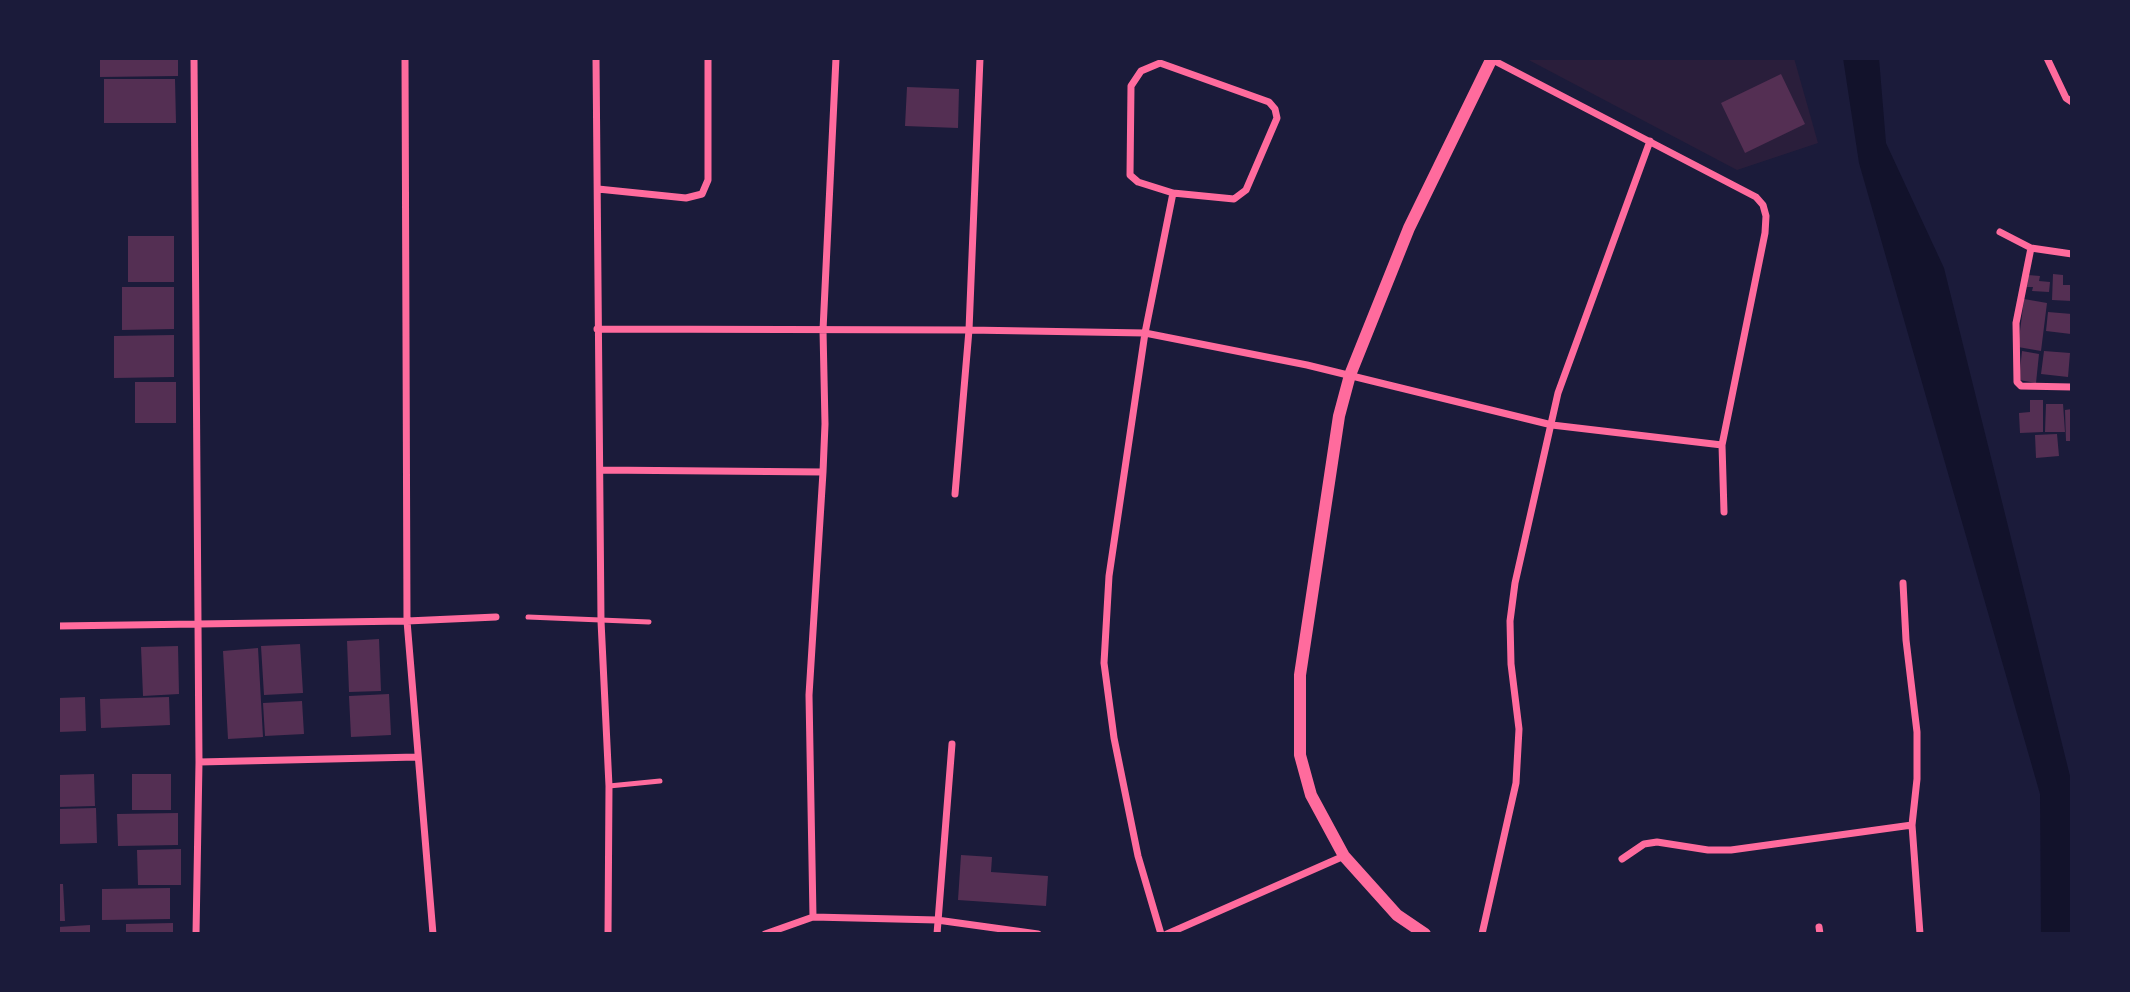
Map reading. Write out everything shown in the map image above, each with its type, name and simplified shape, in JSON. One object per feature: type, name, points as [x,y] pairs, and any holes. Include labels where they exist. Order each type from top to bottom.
[{"type":"street","points":[[194,58],[199,762],[196,934]]},
{"type":"street","points":[[405,58],[407,621],[433,934]]},
{"type":"street","points":[[596,58],[601,621],[609,786],[608,934]]},
{"type":"street","points":[[598,189],[686,198],[702,194],[708,180],[708,58]]},
{"type":"street","points":[[813,917],[809,695],[823,472],[823,330],[836,58]]},
{"type":"street","points":[[955,494],[969,330],[980,58]]},
{"type":"street","points":[[1425,934],[1397,915],[1344,856],[1311,796],[1300,755],[1300,675],[1339,416],[1350,375],[1409,228],[1490,58],[1756,197],[1763,205],[1766,216],[1765,233],[1722,445],[1724,512]]},
{"type":"street","points":[[2047,58],[2066,98],[2072,102]]},
{"type":"street","points":[[1160,63],[1269,102],[1275,109],[1277,118],[1246,190],[1234,199],[1173,193],[1138,182],[1130,175],[1131,86],[1141,71],[1160,63]]},
{"type":"street","points":[[1482,934],[1517,783],[1519,729],[1511,664],[1510,621],[1515,583],[1558,393],[1650,141]]},
{"type":"street","points":[[1161,934],[1138,856],[1114,738],[1104,663],[1108,576],[1145,333],[1173,193]]},
{"type":"street","points":[[2000,232],[2031,248],[2072,254]]},
{"type":"street","points":[[2031,248],[2016,323],[2017,382],[2021,386],[2072,385]]},
{"type":"street","points":[[597,329],[1145,333],[1307,365],[1552,425],[1722,445]]},
{"type":"street","points":[[600,470],[823,472]]},
{"type":"street","points":[[1903,583],[1906,640],[1917,732],[1917,779],[1912,825],[1920,934]]},
{"type":"street","points":[[58,626],[407,621],[496,617]]},
{"type":"street","points":[[937,934],[952,744]]},
{"type":"street","points":[[199,762],[417,757]]},
{"type":"street","points":[[1622,859],[1644,844],[1657,842],[1709,850],[1731,850],[1912,825]]},
{"type":"street","points":[[1167,934],[1344,856]]},
{"type":"street","points":[[765,934],[813,917],[937,920],[1038,934]]},
{"type":"lane","points":[[528,617],[649,622]]},
{"type":"lane","points":[[609,786],[660,781]]},
{"type":"shaded area","points":[[1525,58],[1794,58],[1818,143],[1737,170]]},
{"type":"shaded area","points":[[1843,58],[1879,58],[1886,143],[1944,268],[2072,784],[2072,934],[2041,934],[2040,794],[1859,163]]},
{"type":"building","points":[[100,58],[178,58],[178,76],[100,77]]},
{"type":"building","points":[[1781,74],[1805,124],[1745,153],[1721,103]]},
{"type":"building","points":[[104,79],[175,79],[176,123],[104,123]]},
{"type":"building","points":[[907,87],[959,89],[958,128],[905,126]]},
{"type":"building","points":[[128,236],[174,236],[174,282],[128,282]]},
{"type":"building","points":[[2053,274],[2063,275],[2063,285],[2072,285],[2072,301],[2052,300]]},
{"type":"building","points":[[2028,275],[2040,276],[2039,281],[2050,282],[2049,292],[2032,291],[2033,287],[2027,287]]},
{"type":"building","points":[[122,287],[174,287],[174,329],[122,330]]},
{"type":"building","points":[[2024,299],[2047,303],[2041,351],[2018,347]]},
{"type":"building","points":[[2048,312],[2072,314],[2071,334],[2046,331]]},
{"type":"building","points":[[174,335],[174,377],[114,378],[114,336]]},
{"type":"building","points":[[2022,351],[2039,354],[2036,383],[2019,380]]},
{"type":"building","points":[[2044,351],[2070,353],[2068,377],[2041,374]]},
{"type":"building","points":[[135,382],[176,382],[176,423],[135,423]]},
{"type":"building","points":[[2030,400],[2043,400],[2043,432],[2020,433],[2019,413],[2030,412]]},
{"type":"building","points":[[2046,404],[2063,404],[2065,432],[2045,432]]},
{"type":"building","points":[[2072,409],[2072,441],[2066,441],[2065,410]]},
{"type":"building","points":[[2057,434],[2059,456],[2036,458],[2035,435]]},
{"type":"building","points":[[379,639],[381,691],[349,692],[347,641]]},
{"type":"building","points":[[300,644],[303,693],[264,695],[261,646]]},
{"type":"building","points":[[178,646],[179,694],[143,696],[141,647]]},
{"type":"building","points":[[258,648],[263,737],[228,739],[223,651]]},
{"type":"building","points":[[389,694],[391,735],[351,737],[349,696]]},
{"type":"building","points":[[85,697],[86,731],[58,732],[58,698]]},
{"type":"building","points":[[169,697],[170,725],[101,728],[100,699]]},
{"type":"building","points":[[302,701],[304,734],[265,736],[263,703]]},
{"type":"building","points":[[94,774],[95,806],[58,807],[58,775]]},
{"type":"building","points":[[132,774],[171,774],[171,810],[132,810]]},
{"type":"building","points":[[96,808],[97,843],[58,844],[58,809]]},
{"type":"building","points":[[178,813],[178,845],[118,846],[117,814]]},
{"type":"building","points":[[181,849],[181,885],[138,885],[137,850]]},
{"type":"building","points":[[961,855],[992,857],[991,872],[1048,876],[1046,906],[958,900]]},
{"type":"building","points":[[58,884],[63,884],[65,921],[58,921]]},
{"type":"building","points":[[170,888],[170,919],[102,920],[102,889]]},
{"type":"building","points":[[173,923],[173,934],[126,934],[126,924]]},
{"type":"building","points":[[90,925],[90,934],[58,934],[58,927]]}]
